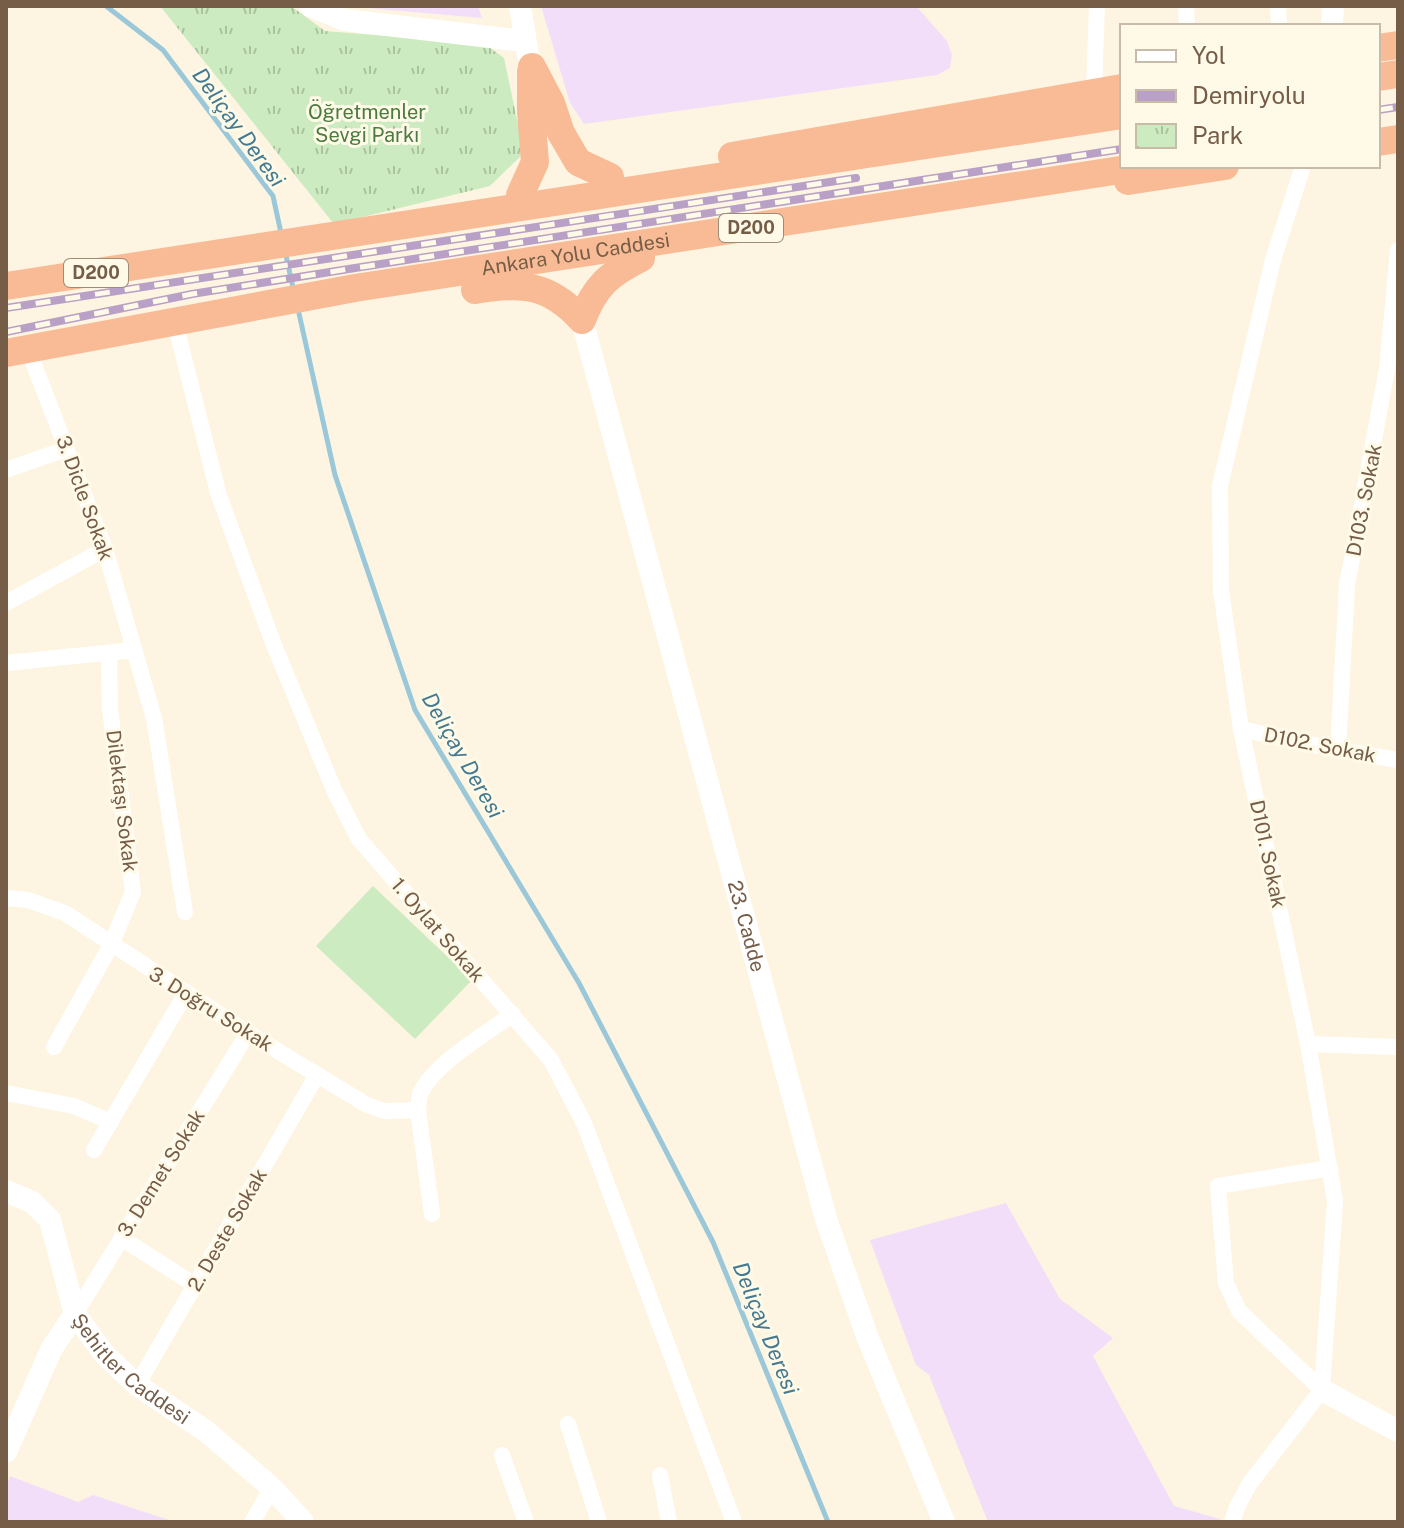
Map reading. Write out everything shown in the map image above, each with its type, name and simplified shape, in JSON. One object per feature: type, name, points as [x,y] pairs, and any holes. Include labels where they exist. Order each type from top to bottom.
[{"type":"highway","points":[[528,54],[561,133],[578,162],[610,177]]},
{"type":"highway","points":[[520,195],[535,162],[528,54]]},
{"type":"highway","points":[[455,218],[520,195],[610,177],[1108,90]]},
{"type":"highway","name":"D200","points":[[6,286],[187,261],[1120,115]]},
{"type":"highway","name":"Ankara Yolu Caddesi","points":[[17,351],[363,287],[1133,168]]},
{"type":"highway","points":[[454,274],[579,267],[1212,168]]},
{"type":"highway","points":[[363,287],[435,293],[506,285],[533,287],[552,294],[582,320],[601,284],[616,271],[641,258]]},
{"type":"street","points":[[310,6],[345,20],[528,54]]},
{"type":"street","points":[[505,6],[528,54]]},
{"type":"street","points":[[520,6],[528,54]]},
{"type":"street","points":[[1097,6],[1108,90]]},
{"type":"street","name":"D101. Sokak","points":[[1302,168],[1273,260],[1220,486],[1221,591],[1241,729],[1308,1044],[1335,1201],[1322,1390]]},
{"type":"street","name":"D103. Sokak","points":[[1338,750],[1347,585],[1387,369],[1398,250]]},
{"type":"street","name":"23. Cadde","points":[[582,320],[826,1219],[867,1336],[944,1522]]},
{"type":"street","name":"1. Oylat Sokak","points":[[175,323],[219,496],[274,645],[335,792],[359,839],[551,1060],[584,1123],[734,1522]]},
{"type":"street","name":"3. Dicle Sokak","points":[[17,351],[66,449],[105,549],[154,718],[185,912]]},
{"type":"street","points":[[6,470],[66,449]]},
{"type":"street","points":[[6,603],[105,549]]},
{"type":"street","points":[[6,663],[134,650]]},
{"type":"street","name":"Dilektaşı Sokak","points":[[54,1047],[111,945],[133,892],[110,709],[109,653]]},
{"type":"street","name":"D102. Sokak","points":[[1241,729],[1398,760]]},
{"type":"street","name":"3. Doğru Sokak","points":[[6,898],[28,900],[65,913],[248,1033],[367,1105],[385,1111],[418,1110]]},
{"type":"street","points":[[94,1150],[186,993]]},
{"type":"street","points":[[432,1214],[418,1110],[419,1095],[430,1079],[513,1014]]},
{"type":"street","name":"3. Demet Sokak","points":[[75,1314],[248,1033]]},
{"type":"street","points":[[1308,1044],[1398,1047]]},
{"type":"street","name":"2. Deste Sokak","points":[[137,1385],[317,1075]]},
{"type":"street","points":[[6,1093],[74,1106],[111,1122]]},
{"type":"street","points":[[1330,1168],[1218,1186],[1226,1283],[1239,1311],[1322,1390],[1398,1431]]},
{"type":"street","name":"Şehitler Caddesi","points":[[6,1191],[32,1202],[50,1220],[75,1314],[105,1355],[137,1385],[207,1432],[272,1488],[303,1522]]},
{"type":"street","points":[[121,1238],[195,1285]]},
{"type":"street","points":[[6,1452],[52,1348],[75,1314]]},
{"type":"street","points":[[1232,1522],[1250,1483],[1322,1390]]},
{"type":"street","points":[[568,1424],[599,1522]]},
{"type":"street","points":[[502,1455],[526,1522]]},
{"type":"street","points":[[660,1475],[669,1522]]},
{"type":"street","points":[[252,1522],[272,1488]]},
{"type":"shaded area","points":[[344,6],[478,6],[482,18]]},
{"type":"shaded area","points":[[541,6],[916,6],[947,41],[952,55],[950,68],[937,75],[584,124],[570,103]]},
{"type":"shaded area","points":[[1006,1203],[1060,1299],[1113,1338],[1093,1356],[1174,1506],[1220,1519],[1220,1522],[988,1522],[929,1375],[916,1365],[870,1240]]},
{"type":"shaded area","points":[[10,1476],[78,1502],[93,1495],[175,1522],[6,1522],[6,1487]]},
{"type":"green space","name":"Öğretmenler Sevgi Parkı","points":[[160,6],[291,6],[325,31],[485,44],[504,58],[524,153],[490,186],[334,224]]},
{"type":"green space","points":[[373,886],[472,980],[415,1039],[316,946]]},
{"type":"waterway","name":"Deliçay Deresi","points":[[106,6],[163,50],[273,196],[281,233]]},
{"type":"waterway","name":"Deliçay Deresi","points":[[285,251],[294,292]]},
{"type":"waterway","name":"Deliçay Deresi","points":[[298,309],[335,475],[415,710],[579,983],[713,1242],[828,1522]]},
{"type":"railway","points":[[1380,110],[1398,107]]},
{"type":"railway","points":[[6,332],[192,294],[1120,149]]},
{"type":"railway","points":[[6,308],[856,178]]}]
